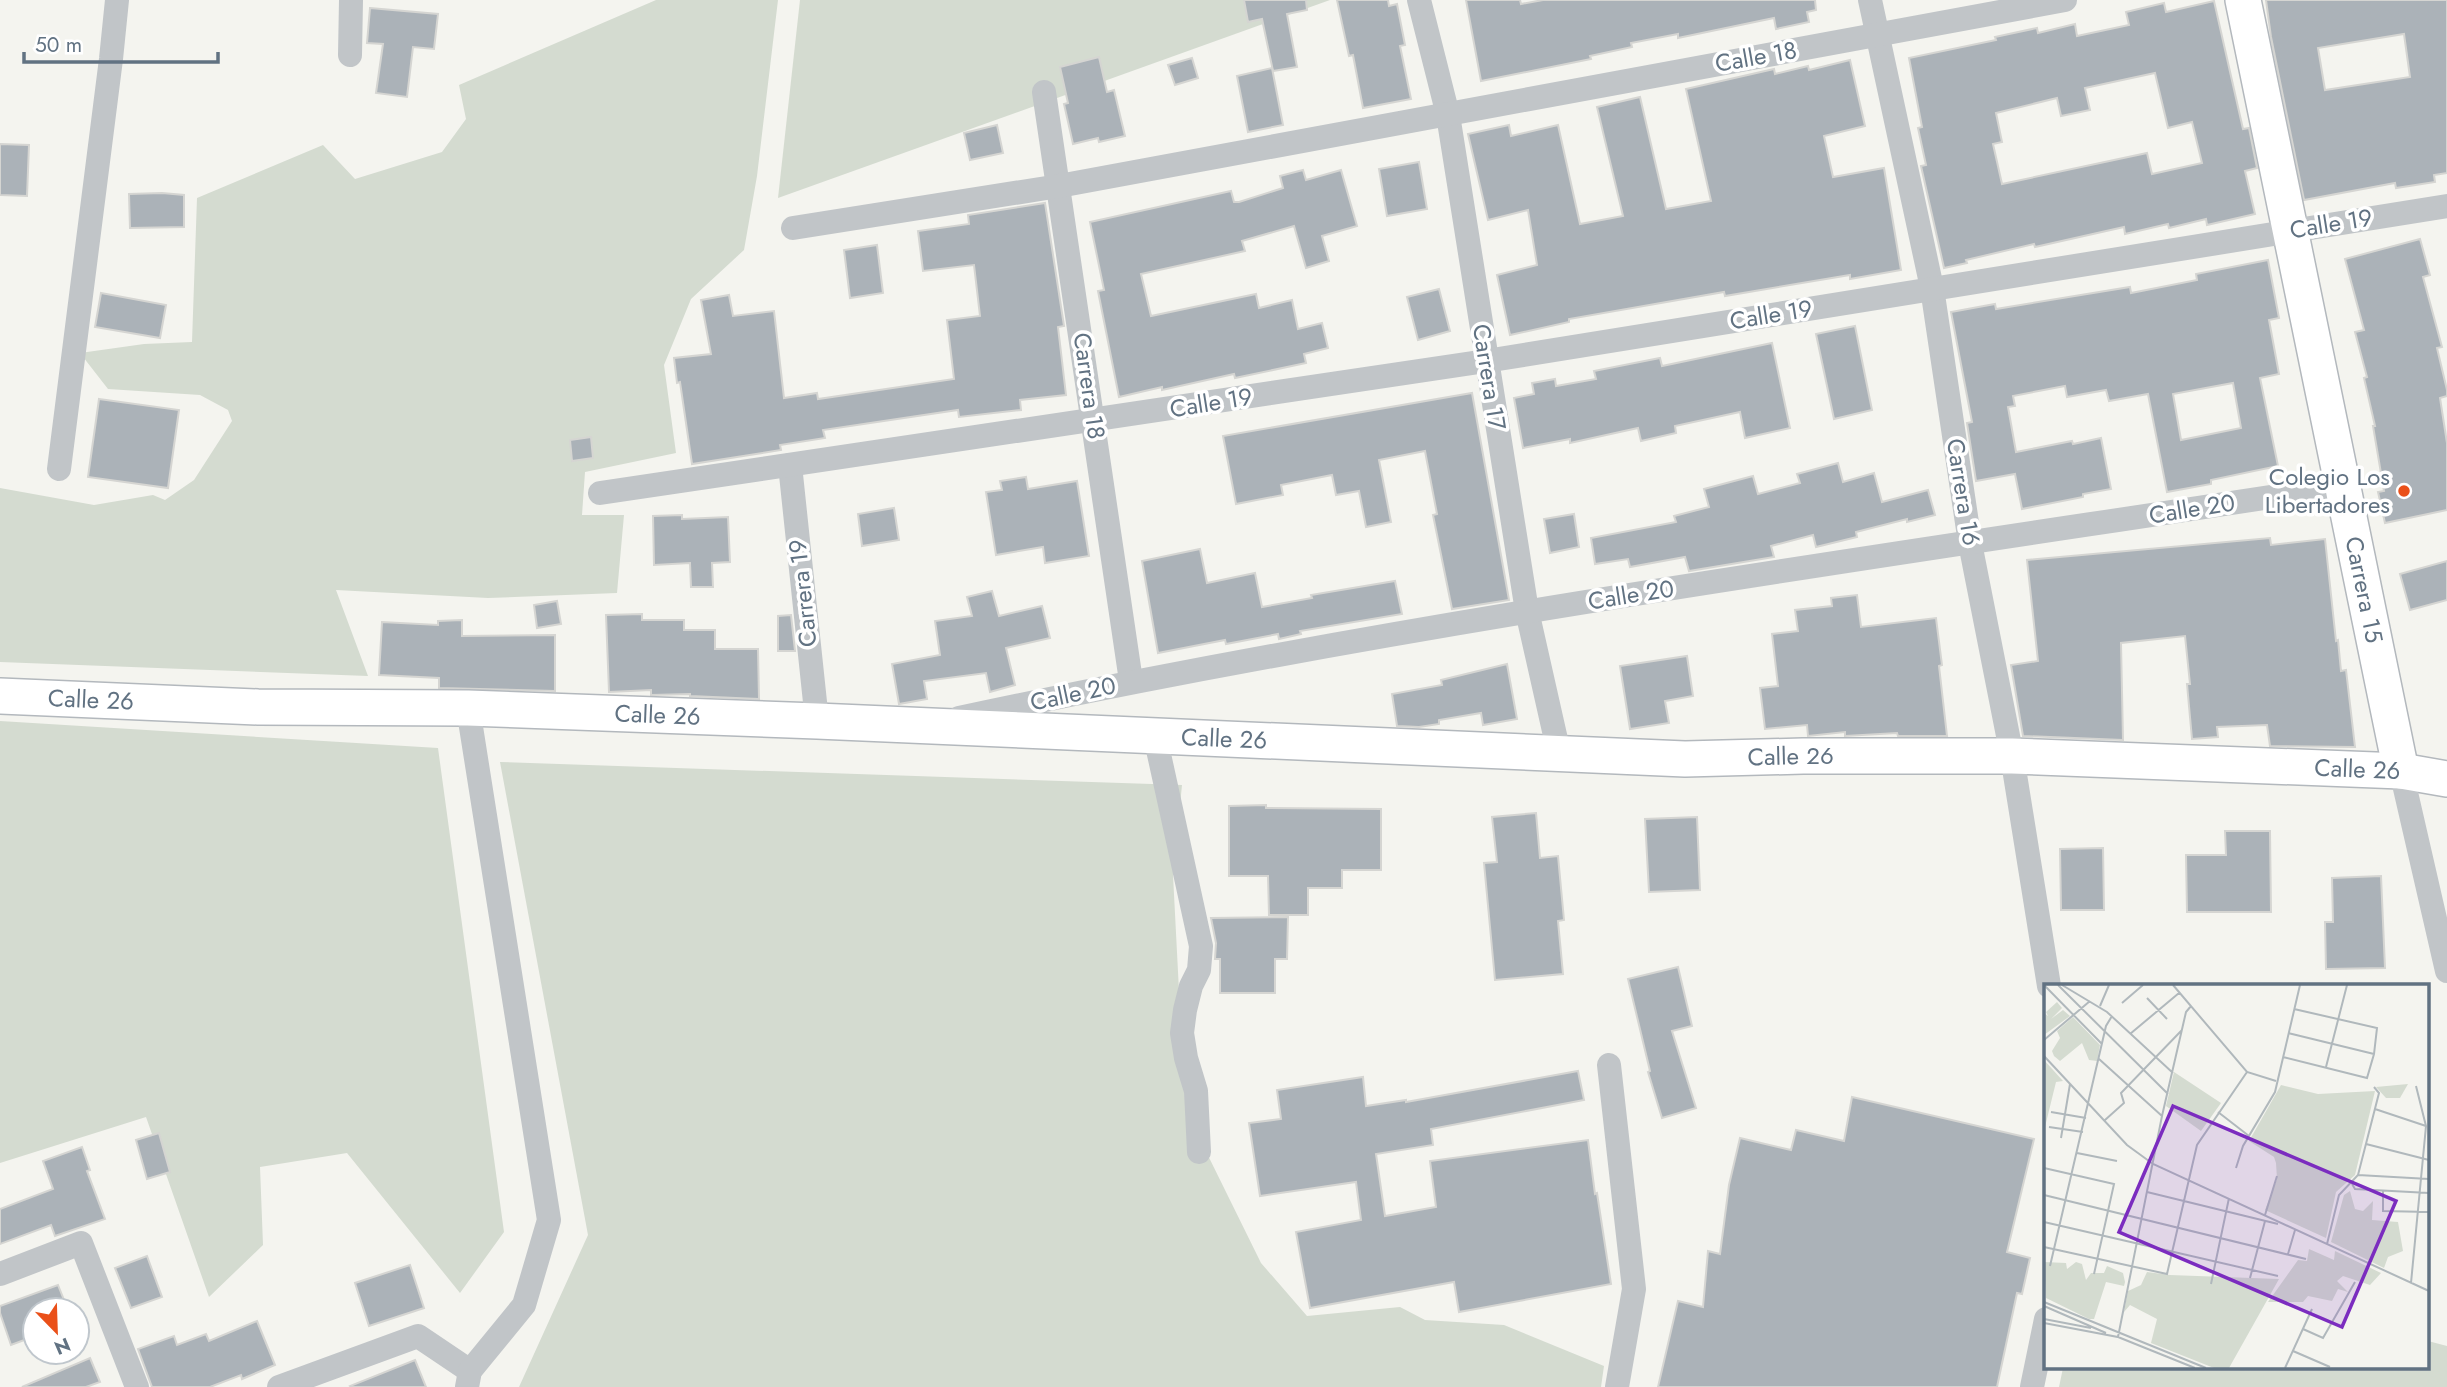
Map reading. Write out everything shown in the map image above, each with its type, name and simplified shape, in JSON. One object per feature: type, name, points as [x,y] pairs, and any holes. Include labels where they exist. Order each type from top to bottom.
[{"type":"street","points":[[59,468],[117,0]]},
{"type":"street","points":[[350,55],[351,0]]},
{"type":"street","name":"Carrera 17","points":[[1419,0],[1448,116],[1527,611],[1559,753]]},
{"type":"street","name":"Carrera 16","points":[[1870,0],[1932,288],[1970,543],[2012,756],[2049,984]]},
{"type":"street","name":"Calle 18","points":[[793,228],[1059,186],[2065,0]]},
{"type":"street","name":"Carrera 15","points":[[2243,0],[2401,771],[2447,971]]},
{"type":"street","name":"Carrera 18","points":[[1044,92],[1131,681]]},
{"type":"street","name":"Calle 19","points":[[600,493],[1486,361],[2447,206]]},
{"type":"street","name":"Carrera 19","points":[[789,465],[817,721]]},
{"type":"street","name":"Calle 20","points":[[924,726],[1131,681],[1527,611],[2343,486]]},
{"type":"street","name":"Calle 26","points":[[0,696],[258,707],[468,708],[817,721],[1685,759],[2012,756],[2401,771],[2447,779]]},
{"type":"street","points":[[279,1387],[418,1336],[469,1379],[524,1305],[549,1220],[468,708]]},
{"type":"street","points":[[1155,736],[1201,946],[1199,970],[1191,985],[1182,1033],[1185,1058],[1196,1091],[1199,1152]]},
{"type":"street","points":[[1609,1065],[1634,1289],[1617,1387]]},
{"type":"street","points":[[0,1274],[81,1243],[137,1387]]},
{"type":"street","points":[[2032,1387],[2044,1329]]},
{"type":"shaded area","points":[[656,0],[778,0],[757,176],[744,250],[691,299],[664,365],[676,453],[585,472],[582,515],[624,515],[617,593],[488,598],[336,590],[368,676],[0,662],[0,488],[94,505],[153,495],[165,500],[194,480],[232,421],[228,410],[200,395],[108,389],[80,353],[144,344],[192,342],[197,198],[323,145],[355,179],[442,152],[466,119],[459,85]]},
{"type":"shaded area","points":[[800,0],[1330,0],[778,198]]},
{"type":"shaded area","points":[[0,721],[438,748],[504,1232],[460,1293],[347,1153],[260,1167],[263,1245],[209,1297],[146,1117],[0,1163]]},
{"type":"shaded area","points":[[500,762],[1182,785],[1173,875],[1179,991],[1191,1121],[1261,1263],[1307,1316],[1400,1307],[1425,1320],[1504,1325],[1604,1366],[1601,1387],[519,1387],[588,1235]]},
{"type":"shaded area","points":[[2430,1342],[2447,1346],[2447,1387],[2059,1387],[2063,1370],[2430,1370]]},
{"type":"building","points":[[1244,0],[1306,0],[1307,10],[1287,14],[1297,67],[1273,71],[1262,19],[1248,22]]},
{"type":"building","points":[[1337,0],[1388,0],[1389,6],[1397,4],[1405,45],[1400,46],[1411,99],[1363,108],[1353,55],[1349,56]]},
{"type":"building","points":[[1466,0],[1520,0],[1521,4],[1543,0],[1815,0],[1816,10],[1807,12],[1809,22],[1776,29],[1774,18],[1678,38],[1678,34],[1631,43],[1632,47],[1590,56],[1591,59],[1481,81]]},
{"type":"building","points":[[2266,0],[2447,0],[2447,173],[2434,175],[2435,182],[2396,188],[2395,183],[2304,200]],"holes":[[[2404,34],[2410,77],[2325,90],[2318,48]]]},
{"type":"building","points":[[2214,1],[2243,129],[2249,128],[2257,168],[2245,171],[2255,214],[2207,225],[2206,219],[2169,228],[2168,224],[2125,234],[2124,227],[2035,247],[2034,244],[1944,268],[1921,166],[1926,165],[1918,128],[1922,127],[1909,58],[1996,40],[1995,37],[2037,28],[2038,33],[2075,24],[2077,36],[2129,25],[2126,12],[2164,3],[2166,12]],"holes":[[[2155,73],[2168,128],[2192,122],[2202,163],[2152,174],[2147,153],[2002,184],[1993,144],[2002,142],[1996,113],[2057,98],[2061,116],[2090,110],[2085,88]]]},
{"type":"building","points":[[370,8],[438,14],[434,49],[413,47],[407,97],[376,93],[383,44],[367,43]]},
{"type":"building","points":[[1099,57],[1107,92],[1114,90],[1125,136],[1099,142],[1098,138],[1073,144],[1064,104],[1068,103],[1060,67]]},
{"type":"building","points":[[1192,58],[1198,78],[1175,85],[1168,65]]},
{"type":"building","points":[[1850,60],[1865,126],[1824,136],[1833,177],[1884,168],[1901,270],[1850,279],[1850,275],[1725,296],[1724,292],[1569,319],[1569,322],[1510,335],[1497,275],[1537,265],[1528,210],[1488,220],[1468,134],[1509,125],[1511,136],[1558,125],[1580,224],[1623,216],[1597,107],[1640,97],[1666,209],[1711,201],[1686,89],[1774,69],[1775,74],[1808,66],[1809,70]]},
{"type":"building","points":[[1272,68],[1283,125],[1248,132],[1237,76]]},
{"type":"building","points":[[997,125],[1003,153],[970,160],[964,133]]},
{"type":"building","points":[[0,144],[29,145],[27,196],[0,195]]},
{"type":"building","points":[[1419,162],[1427,209],[1387,216],[1379,169]]},
{"type":"building","points":[[1303,170],[1306,180],[1341,170],[1357,226],[1322,236],[1329,261],[1306,268],[1294,226],[1242,241],[1245,251],[1141,274],[1151,316],[1256,294],[1259,308],[1292,300],[1298,329],[1322,323],[1328,348],[1304,354],[1306,363],[1235,378],[1234,374],[1162,390],[1162,387],[1119,397],[1098,291],[1104,290],[1090,222],[1231,191],[1234,202],[1239,202],[1283,188],[1280,176]]},
{"type":"building","points":[[129,194],[184,195],[184,227],[130,228]]},
{"type":"building","points":[[1045,203],[1064,326],[1058,327],[1066,395],[1020,400],[1021,410],[959,417],[958,410],[823,430],[825,438],[780,445],[781,450],[692,464],[674,358],[711,354],[701,300],[729,295],[733,316],[774,311],[784,398],[817,393],[818,399],[954,379],[947,320],[980,316],[974,265],[923,271],[918,231],[969,224],[968,215]]},
{"type":"building","points":[[2420,239],[2430,275],[2423,277],[2442,347],[2437,348],[2447,390],[2447,396],[2440,398],[2447,443],[2447,510],[2385,523],[2378,492],[2384,491],[2375,426],[2364,378],[2367,377],[2355,332],[2364,330],[2345,259]]},
{"type":"building","points":[[877,245],[883,293],[850,298],[844,250]]},
{"type":"building","points":[[2268,260],[2279,318],[2269,320],[2279,374],[2260,378],[2278,466],[2211,480],[2211,484],[2167,492],[2148,394],[2109,401],[2106,390],[2067,397],[2065,386],[2013,396],[2015,406],[2008,407],[2016,452],[2101,438],[2111,489],[2022,509],[2015,474],[1976,481],[1967,423],[1972,422],[1951,312],[1995,304],[1996,309],[2130,287],[2131,293],[2197,280],[2196,274]],"holes":[[[2233,383],[2241,428],[2181,440],[2173,394]]]},
{"type":"building","points":[[1439,289],[1450,331],[1418,340],[1407,297]]},
{"type":"building","points":[[101,293],[166,305],[160,338],[95,327]]},
{"type":"building","points":[[1855,326],[1872,410],[1834,419],[1816,334]]},
{"type":"building","points":[[1772,343],[1790,428],[1745,438],[1740,412],[1675,426],[1676,433],[1641,441],[1638,428],[1570,443],[1570,439],[1523,448],[1514,398],[1534,394],[1532,383],[1555,379],[1556,386],[1596,379],[1594,371],[1660,358],[1662,366]]},
{"type":"building","points":[[1472,393],[1509,600],[1452,609],[1433,515],[1437,514],[1425,451],[1379,460],[1391,522],[1366,527],[1359,491],[1336,495],[1332,475],[1281,485],[1283,495],[1236,504],[1223,436]]},
{"type":"building","points":[[99,399],[179,410],[168,488],[88,477]]},
{"type":"building","points":[[591,437],[593,458],[572,461],[570,440]]},
{"type":"building","points":[[1838,463],[1843,482],[1874,473],[1882,502],[1928,490],[1935,515],[1856,532],[1857,537],[1816,547],[1813,535],[1771,546],[1774,557],[1689,571],[1685,557],[1630,567],[1628,559],[1595,564],[1591,538],[1676,522],[1674,516],[1709,507],[1704,489],[1753,476],[1758,494],[1800,483],[1797,474]]},
{"type":"building","points":[[1026,477],[1028,489],[1077,481],[1089,556],[1045,563],[1043,547],[996,555],[986,492],[1002,490],[1000,481]]},
{"type":"building","points":[[894,508],[899,540],[862,546],[858,514]]},
{"type":"building","points":[[1574,514],[1579,547],[1550,553],[1544,519]]},
{"type":"building","points":[[682,515],[682,519],[728,517],[730,562],[712,563],[713,587],[691,587],[690,563],[654,565],[653,516]]},
{"type":"building","points":[[2270,538],[2271,545],[2325,539],[2336,641],[2338,640],[2341,671],[2346,670],[2355,747],[2270,746],[2267,725],[2217,727],[2218,737],[2192,739],[2185,636],[2121,643],[2123,740],[2023,736],[2011,665],[2038,661],[2027,560]]},
{"type":"building","points":[[1200,549],[1207,583],[1255,573],[1262,607],[1312,598],[1311,595],[1395,581],[1402,614],[1300,631],[1301,634],[1279,639],[1278,634],[1226,644],[1225,640],[1158,653],[1142,561]]},
{"type":"building","points":[[2447,561],[2447,600],[2410,610],[2400,574]]},
{"type":"building","points":[[992,591],[999,616],[1042,606],[1050,638],[1006,648],[1015,685],[990,692],[986,673],[924,681],[927,699],[899,704],[892,664],[940,655],[935,621],[972,616],[967,597]]},
{"type":"building","points":[[1857,595],[1861,627],[1936,618],[1947,736],[1898,736],[1897,733],[1845,736],[1845,732],[1808,736],[1807,725],[1765,729],[1760,688],[1778,686],[1772,634],[1798,631],[1795,610],[1832,606],[1831,598]]},
{"type":"building","points":[[557,601],[561,624],[537,628],[534,605]]},
{"type":"building","points":[[642,614],[642,620],[684,620],[684,630],[715,630],[715,649],[758,649],[759,699],[690,694],[651,695],[651,690],[609,692],[606,615]]},
{"type":"building","points":[[791,615],[795,651],[778,651],[778,616]]},
{"type":"building","points":[[462,620],[462,636],[555,635],[555,691],[439,688],[439,678],[379,675],[382,622],[438,625],[438,621]]},
{"type":"building","points":[[1687,656],[1693,696],[1665,701],[1669,723],[1630,729],[1620,666]]},
{"type":"building","points":[[1507,664],[1517,719],[1483,725],[1481,713],[1439,720],[1439,724],[1397,726],[1392,694],[1442,685],[1441,680]]},
{"type":"building","points":[[1266,805],[1266,808],[1381,809],[1381,870],[1342,870],[1342,888],[1308,888],[1308,915],[1269,915],[1268,876],[1229,876],[1229,806]]},
{"type":"building","points":[[1536,813],[1540,858],[1558,856],[1564,920],[1558,921],[1563,974],[1495,980],[1484,863],[1497,862],[1492,817]]},
{"type":"building","points":[[1697,817],[1700,890],[1649,892],[1645,819]]},
{"type":"building","points":[[2225,831],[2270,831],[2271,912],[2187,912],[2186,855],[2226,855]]},
{"type":"building","points":[[2103,848],[2104,910],[2061,910],[2060,849]]},
{"type":"building","points":[[2381,876],[2385,968],[2326,969],[2325,922],[2333,922],[2332,878]]},
{"type":"building","points":[[1288,917],[1287,959],[1275,959],[1275,993],[1220,993],[1220,959],[1215,959],[1216,943],[1211,918]]},
{"type":"building","points":[[1678,967],[1692,1026],[1672,1031],[1696,1108],[1662,1118],[1648,1072],[1650,1071],[1628,979]]},
{"type":"building","points":[[1578,1071],[1584,1100],[1431,1129],[1433,1145],[1376,1154],[1385,1216],[1436,1207],[1430,1161],[1588,1140],[1611,1284],[1459,1312],[1454,1282],[1310,1308],[1296,1232],[1361,1220],[1356,1182],[1260,1196],[1249,1123],[1281,1119],[1277,1090],[1363,1077],[1366,1106],[1406,1102]]},
{"type":"building","points":[[1852,1097],[2034,1139],[2007,1252],[2030,1258],[2022,1294],[2017,1293],[1997,1387],[1658,1387],[1678,1301],[1703,1307],[1708,1251],[1720,1254],[1729,1185],[1740,1138],[1791,1150],[1796,1130],[1844,1141]]},
{"type":"building","points":[[159,1133],[170,1172],[147,1179],[136,1140]]},
{"type":"building","points":[[82,1147],[90,1170],[87,1171],[105,1219],[55,1236],[51,1225],[0,1244],[0,1209],[53,1189],[43,1161]]},
{"type":"building","points":[[147,1256],[162,1297],[131,1308],[115,1268]]},
{"type":"building","points":[[410,1265],[424,1308],[369,1326],[355,1283]]},
{"type":"building","points":[[58,1285],[62,1296],[28,1296]]},
{"type":"building","points":[[21,1298],[21,1341],[11,1345],[0,1306]]},
{"type":"building","points":[[257,1321],[275,1365],[242,1379],[241,1375],[210,1387],[152,1387],[138,1349],[174,1336],[177,1345],[206,1334],[209,1341]]},
{"type":"building","points":[[91,1360],[100,1382],[86,1387],[22,1387],[71,1366],[91,1366]]},
{"type":"building","points":[[415,1360],[426,1387],[350,1386]]},
{"type":"place","name":"Colegio Los Libertadores","points":[[2404,491]]}]
